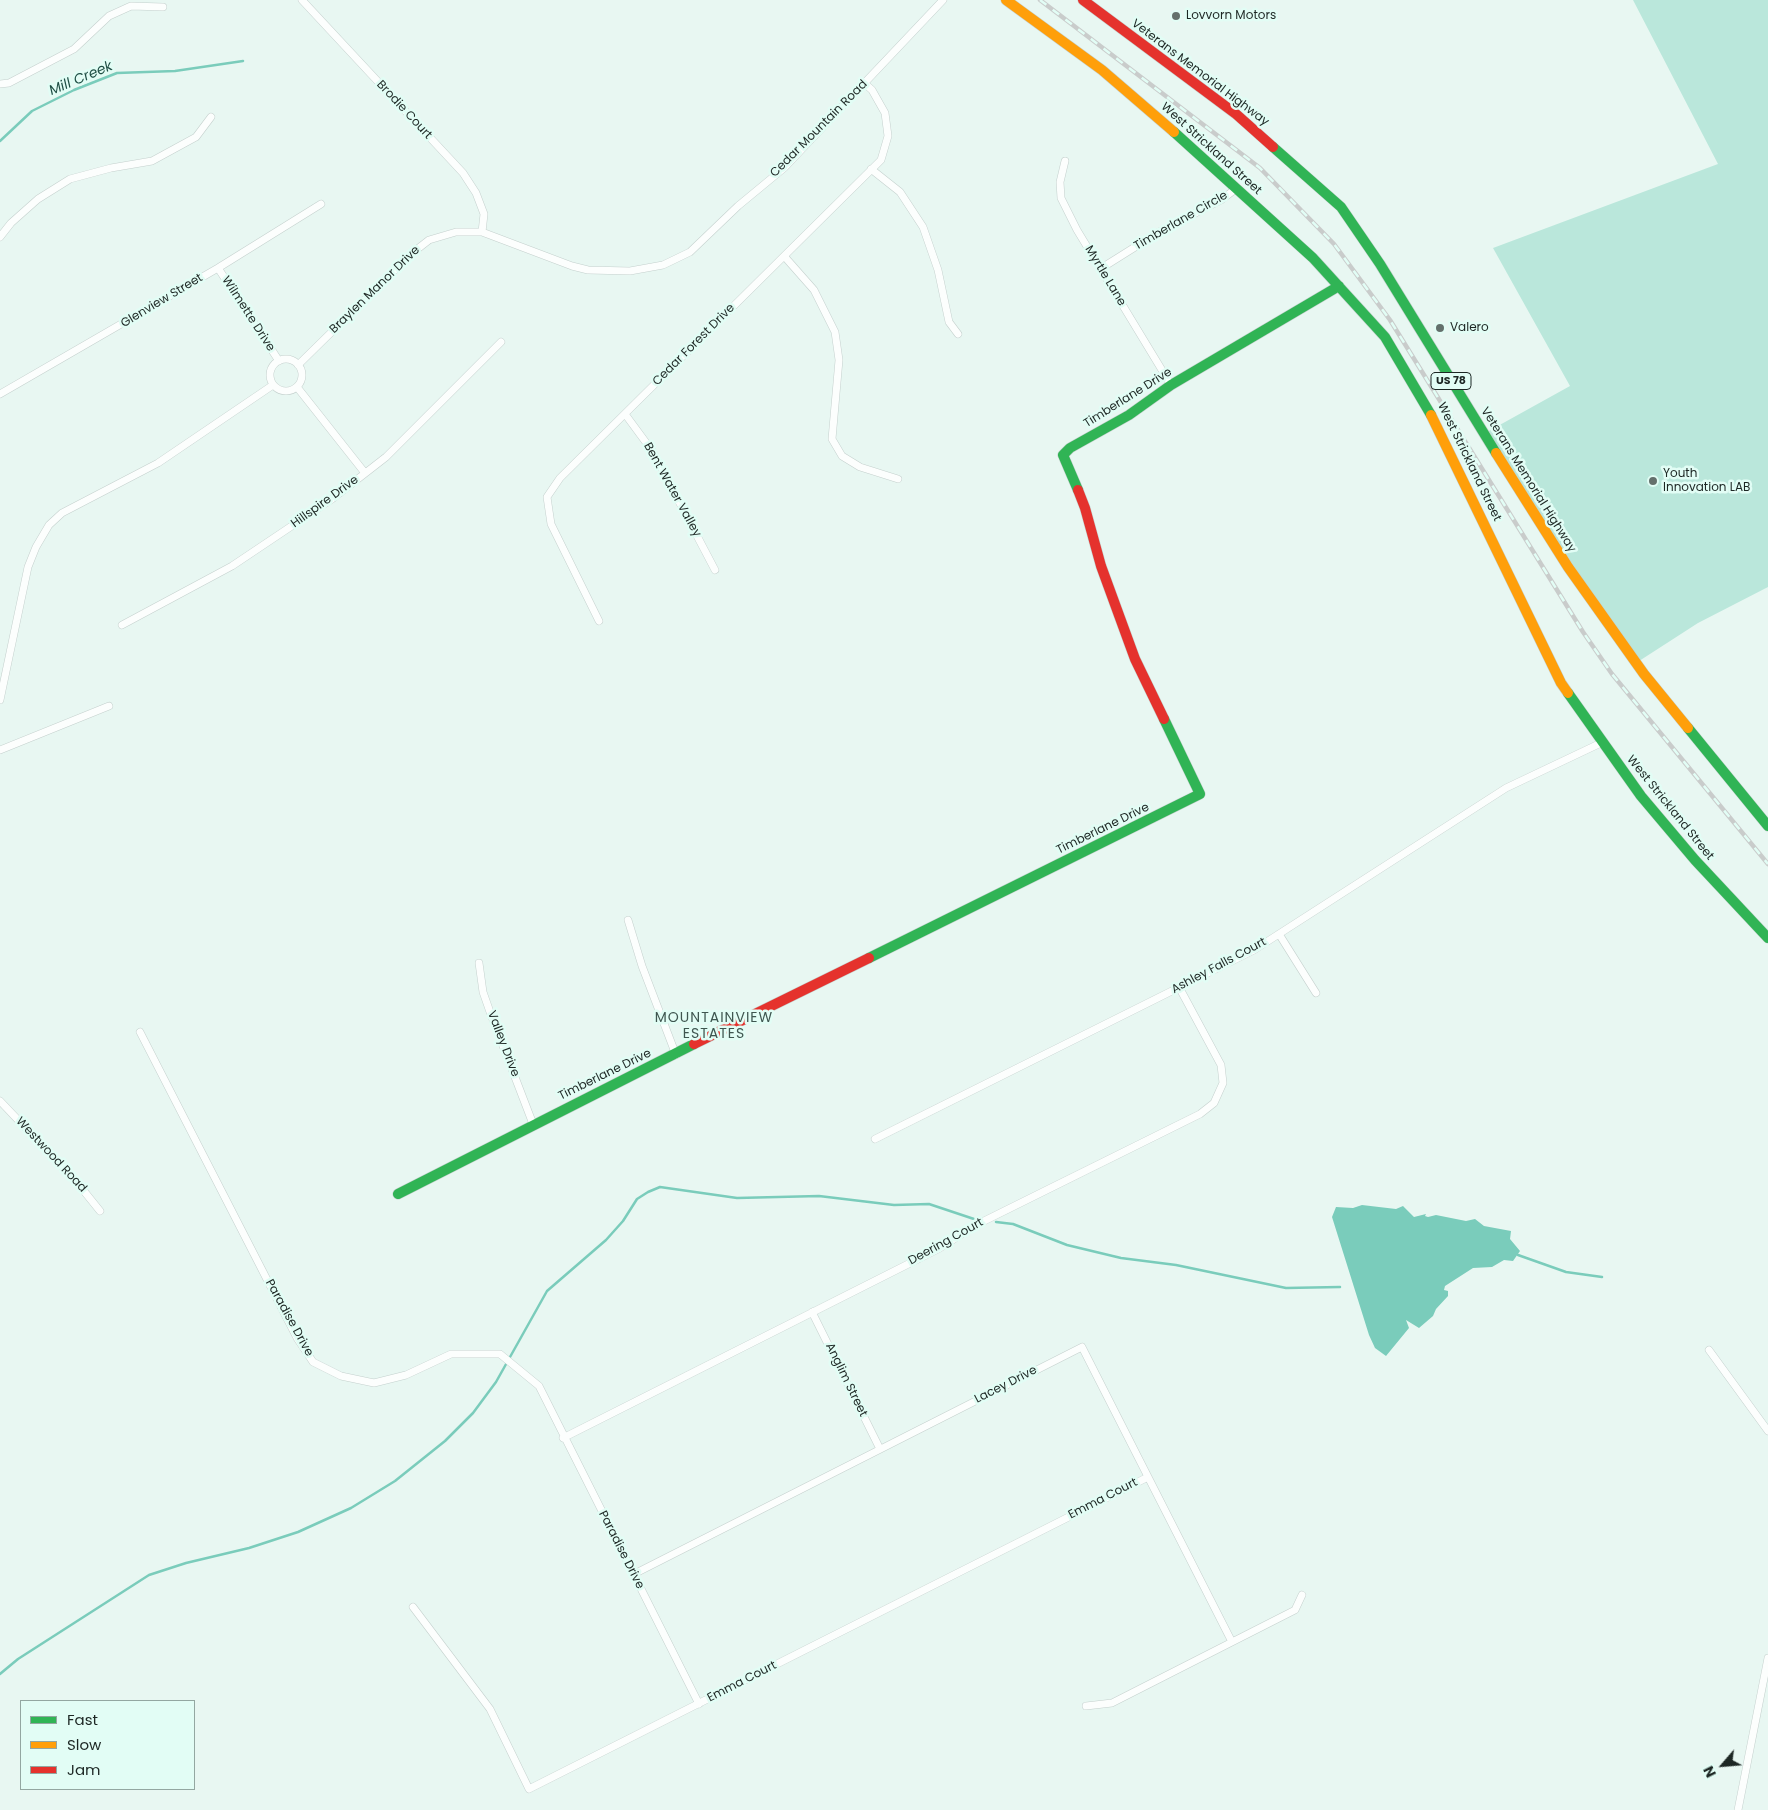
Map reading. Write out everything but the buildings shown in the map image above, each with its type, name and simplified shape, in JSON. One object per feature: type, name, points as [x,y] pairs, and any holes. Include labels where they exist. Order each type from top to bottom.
[{"type":"street","name":"Brodie Court","points":[[302,0],[463,173],[476,193],[484,214],[482,232]]},
{"type":"street","name":"Cedar Mountain Road","points":[[690,252],[738,206],[784,168],[943,0]]},
{"type":"street","name":"West Strickland Street","points":[[1006,0],[1102,70],[1237,188],[1295,240],[1340,286],[1385,337],[1422,397],[1561,683],[1641,796],[1695,860],[1768,938]]},
{"type":"street","name":"Veterans Memorial Highway","points":[[1083,0],[1236,114],[1341,207],[1422,331],[1479,427],[1530,504],[1568,567],[1644,674],[1764,816],[1768,826]]},
{"type":"street","points":[[0,84],[9,83],[74,48],[109,16],[131,6],[163,7]]},
{"type":"street","name":"Cedar Forest Drive","points":[[600,621],[551,524],[547,496],[560,478],[881,160],[888,136],[885,113],[872,90],[864,83]]},
{"type":"street","points":[[0,237],[38,199],[70,179],[111,168],[152,161],[196,137],[211,117]]},
{"type":"street","name":"Myrtle Lane","points":[[1065,161],[1060,182],[1061,198],[1077,230],[1171,385]]},
{"type":"street","points":[[871,169],[900,192],[923,227],[938,270],[950,322],[958,334]]},
{"type":"street","name":"Timberlane Circle","points":[[1100,269],[1159,232],[1221,200],[1237,188]]},
{"type":"street","name":"Glenview Street","points":[[0,394],[218,268],[321,204]]},
{"type":"street","name":"Braylen Manor Drive","points":[[298,365],[411,254],[428,240],[456,232],[482,232],[588,270],[630,272],[664,265],[690,252]]},
{"type":"street","points":[[784,256],[814,290],[835,332],[839,360],[832,439],[842,456],[854,464],[898,479]]},
{"type":"street","name":"Wilmette Drive","points":[[218,268],[279,361]]},
{"type":"street","name":"Timberlane Drive","points":[[398,1194],[533,1124],[676,1055],[905,938],[1200,794],[1135,659],[1101,566],[1085,508],[1063,456],[1070,448],[1129,415],[1171,385],[1340,286]]},
{"type":"street","name":"Hillspire Drive","points":[[122,625],[232,566],[332,499],[386,457],[501,342]]},
{"type":"street","points":[[289,360],[298,365],[302,379],[297,387],[287,391],[273,385],[271,372],[279,361],[289,360]]},
{"type":"street","points":[[0,700],[28,567],[36,547],[49,525],[62,513],[158,463],[273,385]]},
{"type":"street","points":[[297,387],[366,473]]},
{"type":"street","name":"Bent Water Valley","points":[[625,414],[653,452],[714,570]]},
{"type":"street","points":[[0,750],[109,706]]},
{"type":"street","name":"Ashley Falls Court","points":[[874,1139],[1254,950],[1506,788],[1603,742]]},
{"type":"street","points":[[628,920],[642,966],[676,1055]]},
{"type":"street","points":[[1279,934],[1316,993]]},
{"type":"street","name":"Valley Drive","points":[[478,963],[486,999],[533,1124]]},
{"type":"street","name":"Deering Court","points":[[563,1438],[940,1248],[976,1225],[1200,1114],[1214,1103],[1223,1083],[1221,1065],[1180,987]]},
{"type":"street","name":"Paradise Drive","points":[[140,1032],[297,1338],[313,1362],[341,1376],[374,1383],[406,1375],[451,1354],[500,1354],[539,1386],[563,1438],[699,1704]]},
{"type":"street","name":"Westwood Road","points":[[0,1101],[75,1180],[100,1211]]},
{"type":"street","name":"Anglim Street","points":[[812,1312],[880,1449]]},
{"type":"street","name":"Lacey Drive","points":[[634,1574],[1082,1347],[1232,1642]]},
{"type":"street","points":[[1709,1350],[1768,1432]]},
{"type":"street","name":"Emma Court","points":[[413,1607],[490,1709],[529,1789],[1148,1477]]},
{"type":"street","points":[[1086,1706],[1112,1703],[1295,1610],[1302,1595]]},
{"type":"street","points":[[1738,1810],[1768,1658]]},
{"type":"shaded area","points":[[1633,0],[1768,0],[1768,587],[1698,623],[1636,663],[1487,432],[1570,386],[1493,248],[1718,164]]},
{"type":"shaded area","points":[[1362,1205],[1396,1209],[1403,1206],[1414,1217],[1426,1214],[1425,1216],[1428,1217],[1436,1215],[1466,1221],[1475,1219],[1484,1226],[1511,1231],[1510,1239],[1520,1251],[1513,1261],[1504,1260],[1492,1267],[1473,1268],[1445,1286],[1444,1290],[1448,1291],[1448,1296],[1436,1309],[1433,1316],[1419,1328],[1406,1320],[1409,1328],[1386,1356],[1375,1348],[1369,1335],[1332,1217],[1336,1207],[1353,1208]]},
{"type":"waterway","name":"Mill Creek","points":[[0,141],[32,111],[74,90],[117,73],[175,71],[243,61]]},
{"type":"waterway","points":[[0,1674],[18,1659],[149,1575],[186,1563],[249,1548],[298,1532],[351,1508],[395,1481],[445,1441],[473,1413],[496,1382],[547,1291],[606,1240],[623,1221],[637,1199],[648,1192],[660,1187],[737,1198],[819,1196],[894,1205],[929,1204],[974,1219]]},
{"type":"waterway","points":[[996,1222],[1013,1224],[1067,1245],[1121,1258],[1176,1265],[1286,1288],[1340,1287]]},
{"type":"waterway","points":[[1518,1255],[1566,1272],[1602,1277]]},
{"type":"railway","points":[[1040,0],[1260,168],[1334,244],[1390,320],[1583,632],[1612,674],[1768,864]]},
{"type":"traffic: fast","points":[[1174,132],[1313,258],[1385,337],[1431,415]]},
{"type":"traffic: fast","points":[[1273,147],[1341,207],[1380,264],[1496,453]]},
{"type":"traffic: fast","points":[[1078,490],[1063,455],[1070,448],[1129,415],[1171,385],[1339,286]]},
{"type":"traffic: fast","points":[[1568,693],[1641,796],[1695,860],[1768,938]]},
{"type":"traffic: fast","points":[[869,958],[1200,794],[1164,719]]},
{"type":"traffic: fast","points":[[1688,728],[1768,826]]},
{"type":"traffic: fast","points":[[398,1194],[694,1044]]},
{"type":"traffic: slow","points":[[1006,0],[1102,70],[1174,132]]},
{"type":"traffic: slow","points":[[1431,415],[1561,683],[1568,693]]},
{"type":"traffic: slow","points":[[1496,453],[1568,567],[1644,674],[1688,728]]},
{"type":"traffic: jam","points":[[1083,0],[1236,114],[1273,147]]},
{"type":"traffic: jam","points":[[1078,490],[1101,566],[1135,659],[1164,719]]},
{"type":"traffic: jam","points":[[694,1044],[869,958]]},
{"type":"place","name":"Lovvorn Motors","points":[[1176,16]]},
{"type":"place","name":"Valero","points":[[1440,328]]},
{"type":"place","name":"Youth Innovation LAB","points":[[1653,481]]},
{"type":"district","name":"MOUNTAINVIEW ESTATES","points":[[714,1026]]}]
